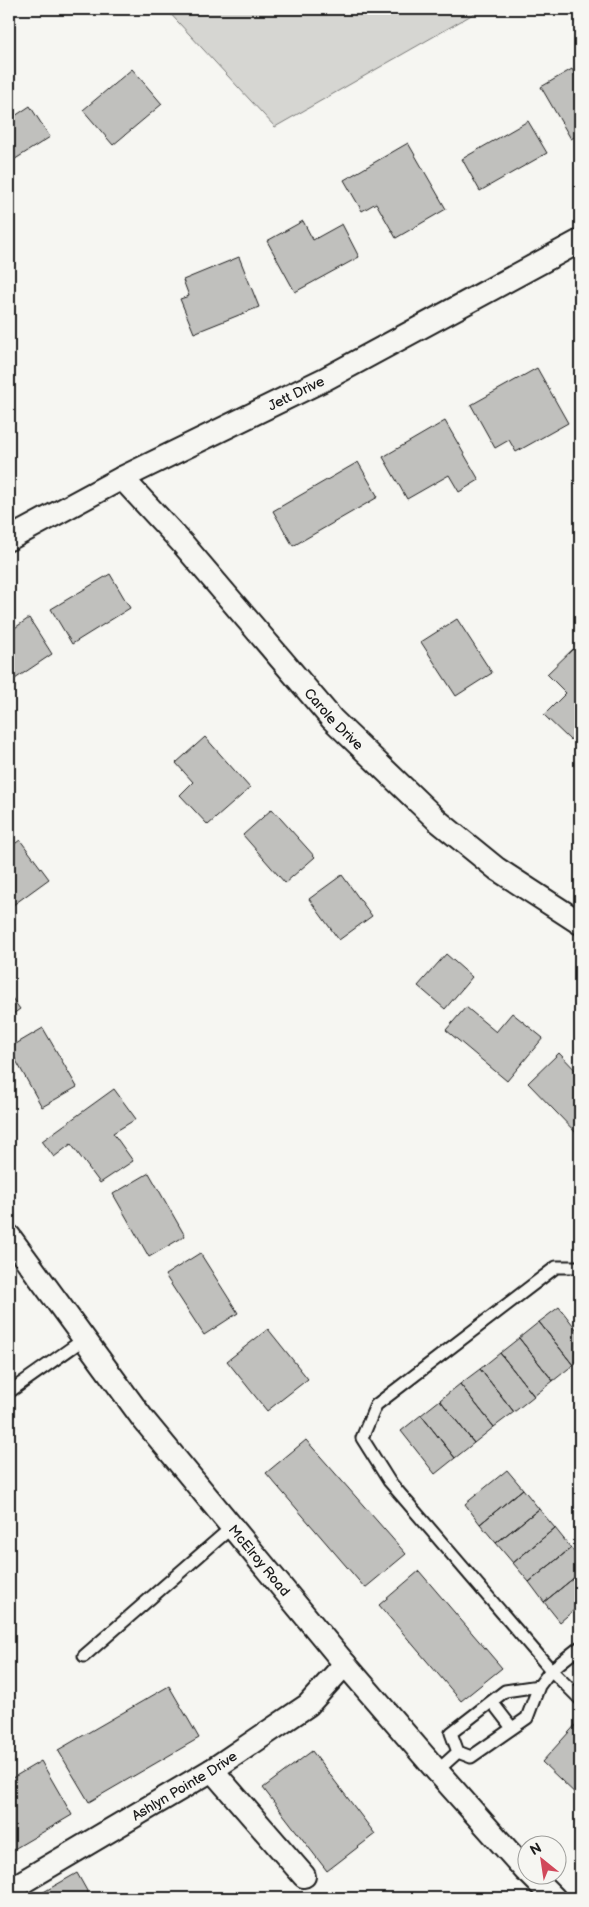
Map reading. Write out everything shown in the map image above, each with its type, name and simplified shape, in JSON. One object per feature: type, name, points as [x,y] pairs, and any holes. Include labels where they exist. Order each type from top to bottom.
[{"type":"street","name":"Jett Drive","points":[[9,539],[122,478],[325,379],[580,241]]},
{"type":"street","name":"Carole Drive","points":[[122,478],[183,544],[339,726],[438,821],[489,863],[580,924]]},
{"type":"street","name":"McElroy Road","points":[[9,1236],[143,1419],[345,1664],[516,1860]]},
{"type":"street","name":"Ashlyn Pointe Drive","points":[[9,1890],[212,1770],[308,1705],[345,1664]]},
{"type":"street","points":[[212,1770],[304,1876]]},
{"type":"street","points":[[540,1884],[554,1898]]},
{"type":"lane","points":[[580,1267],[556,1267],[376,1405],[362,1438],[389,1481],[551,1670],[580,1698]]},
{"type":"lane","points":[[9,1392],[84,1339]]},
{"type":"lane","points":[[84,1656],[232,1526]]},
{"type":"lane","points":[[538,1686],[505,1691],[451,1734],[458,1752],[471,1757],[527,1718],[538,1686],[551,1670],[580,1647]]},
{"type":"lane","points":[[492,1702],[512,1728]]},
{"type":"lane","points":[[437,1771],[458,1752]]},
{"type":"shaded area","points":[[166,9],[482,9],[275,127]]},
{"type":"building","points":[[132,69],[162,104],[113,145],[83,110]]},
{"type":"building","points":[[572,69],[580,84],[580,134],[571,139],[541,87]]},
{"type":"building","points":[[30,106],[50,137],[9,163],[9,120]]},
{"type":"building","points":[[528,121],[547,153],[480,191],[462,159]]},
{"type":"building","points":[[408,143],[446,209],[396,238],[376,203],[362,211],[344,180]]},
{"type":"building","points":[[303,221],[313,240],[342,224],[359,257],[295,292],[267,241]]},
{"type":"building","points":[[239,257],[259,307],[194,333],[180,299],[189,296],[183,280]]},
{"type":"building","points":[[537,368],[568,423],[516,452],[509,440],[495,448],[471,405]]},
{"type":"building","points":[[445,421],[479,480],[459,492],[449,475],[407,499],[383,457]]},
{"type":"building","points":[[358,462],[378,497],[293,546],[273,511]]},
{"type":"building","points":[[110,574],[130,608],[72,644],[51,609]]},
{"type":"building","points":[[29,618],[52,654],[9,683],[9,632]]},
{"type":"building","points":[[457,619],[492,673],[456,696],[421,642]]},
{"type":"building","points":[[573,649],[580,656],[580,729],[570,740],[544,715],[566,693],[547,674]]},
{"type":"building","points":[[205,737],[250,788],[208,825],[180,795],[193,782],[176,763]]},
{"type":"building","points":[[272,809],[315,857],[285,883],[243,835]]},
{"type":"building","points":[[20,840],[49,879],[9,908],[9,848]]},
{"type":"building","points":[[342,875],[372,916],[339,940],[309,899]]},
{"type":"building","points":[[446,954],[472,977],[445,1009],[418,986]]},
{"type":"building","points":[[9,994],[20,1009],[9,1017]]},
{"type":"building","points":[[466,1007],[496,1032],[512,1013],[543,1038],[507,1081],[446,1030]]},
{"type":"building","points":[[43,1028],[77,1087],[42,1107],[9,1048]]},
{"type":"building","points":[[559,1053],[580,1075],[580,1137],[528,1083]]},
{"type":"building","points":[[114,1089],[136,1119],[113,1133],[133,1161],[100,1183],[71,1144],[54,1157],[42,1141]]},
{"type":"building","points":[[149,1173],[185,1236],[149,1257],[113,1194]]},
{"type":"building","points":[[200,1253],[238,1313],[204,1335],[165,1275]]},
{"type":"building","points":[[559,1307],[580,1334],[580,1360],[573,1365],[539,1322]]},
{"type":"building","points":[[539,1322],[573,1365],[553,1381],[519,1338]]},
{"type":"building","points":[[268,1329],[308,1379],[267,1411],[227,1361]]},
{"type":"building","points":[[519,1338],[553,1381],[534,1396],[500,1353]]},
{"type":"building","points":[[500,1353],[534,1396],[514,1412],[480,1369]]},
{"type":"building","points":[[480,1369],[514,1412],[494,1427],[460,1384]]},
{"type":"building","points":[[460,1384],[494,1427],[474,1443],[440,1400]]},
{"type":"building","points":[[440,1400],[474,1443],[455,1458],[421,1415]]},
{"type":"building","points":[[421,1415],[455,1458],[435,1474],[401,1431]]},
{"type":"building","points":[[306,1440],[406,1554],[365,1588],[266,1473]]},
{"type":"building","points":[[507,1470],[523,1489],[480,1524],[465,1504]]},
{"type":"building","points":[[523,1489],[539,1509],[496,1543],[480,1524]]},
{"type":"building","points":[[539,1509],[555,1528],[513,1563],[496,1543]]},
{"type":"building","points":[[555,1528],[571,1548],[529,1582],[513,1563]]},
{"type":"building","points":[[571,1548],[580,1559],[580,1573],[544,1602],[529,1582]]},
{"type":"building","points":[[419,1571],[502,1668],[461,1701],[379,1605]]},
{"type":"building","points":[[580,1573],[580,1605],[560,1622],[544,1602]]},
{"type":"building","points":[[169,1686],[199,1738],[89,1802],[58,1750]]},
{"type":"building","points":[[580,1722],[580,1798],[542,1762]]},
{"type":"building","points":[[312,1751],[375,1834],[327,1871],[263,1788]]},
{"type":"building","points":[[41,1761],[72,1815],[9,1852],[9,1780]]},
{"type":"building","points":[[77,1873],[91,1898],[33,1898]]}]
